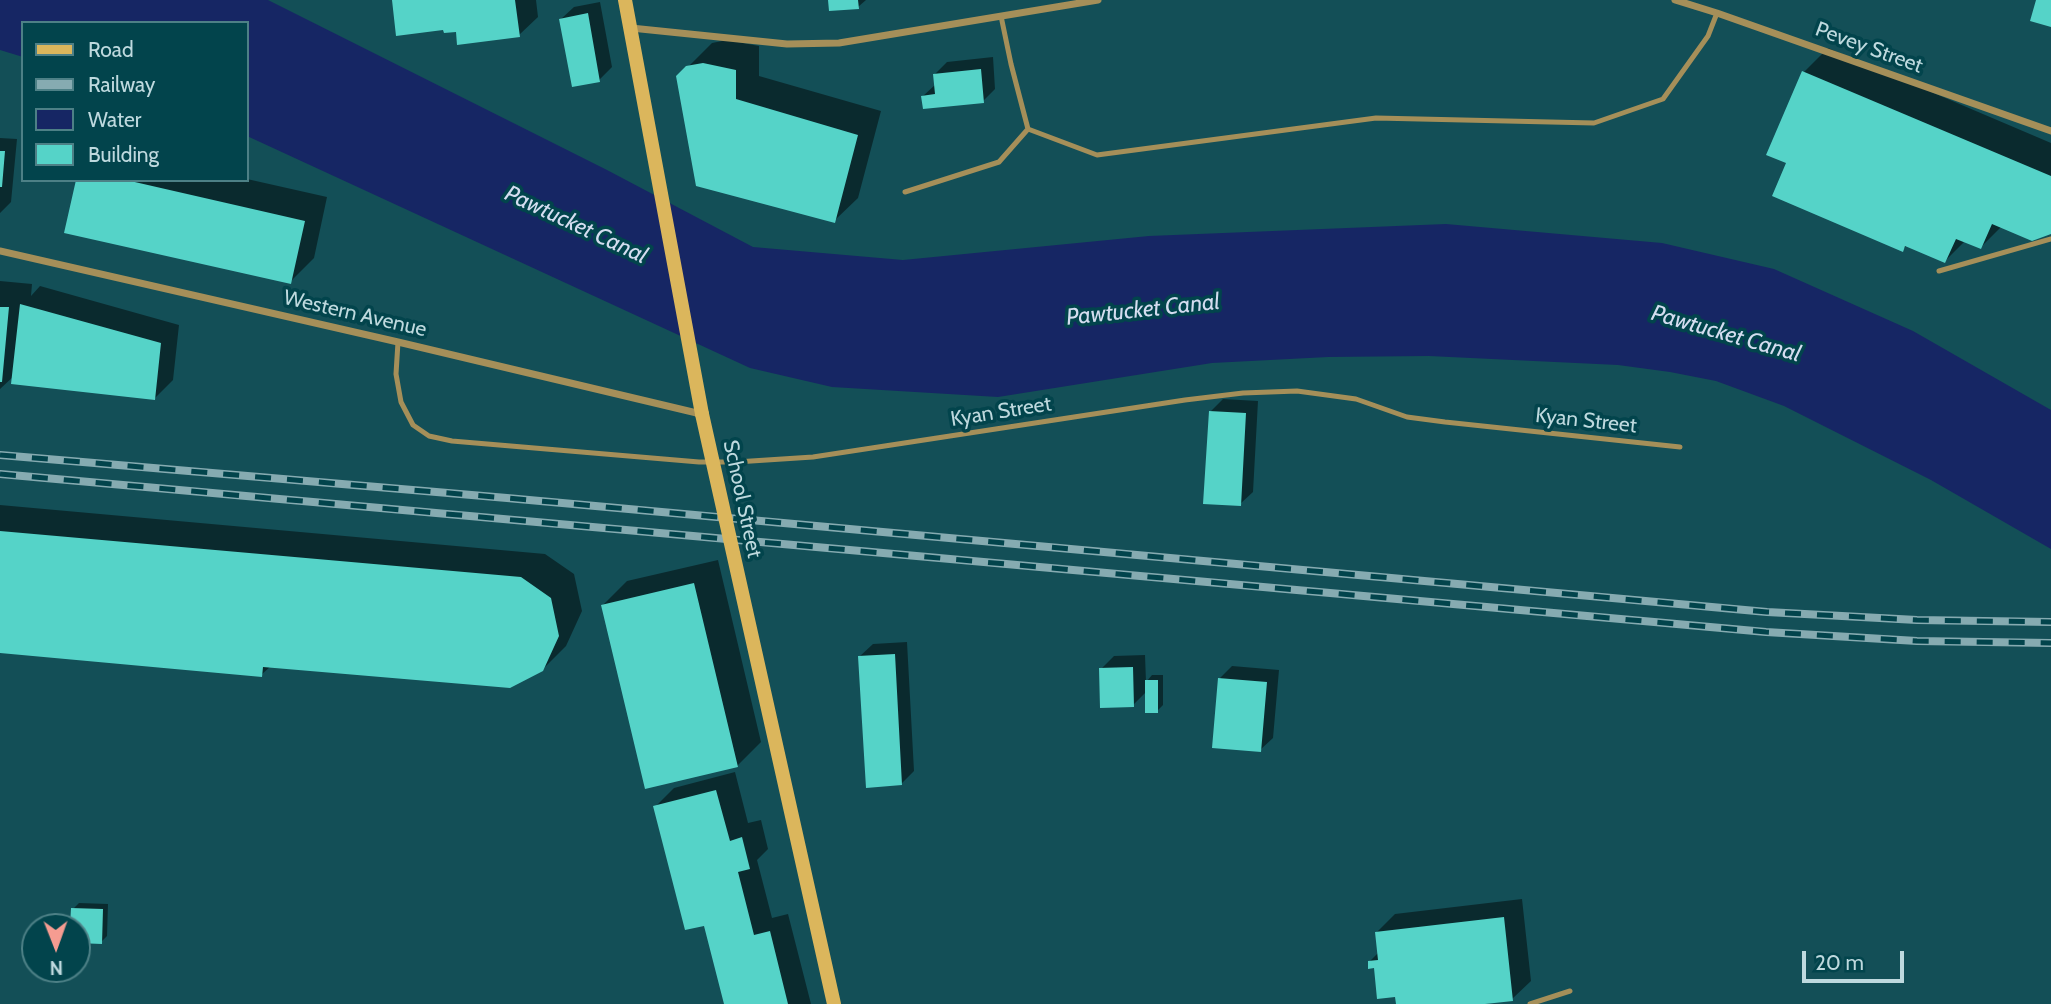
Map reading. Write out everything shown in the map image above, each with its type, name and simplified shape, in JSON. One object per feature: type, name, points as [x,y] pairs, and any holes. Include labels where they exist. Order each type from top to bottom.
[{"type":"main road","name":"School Street","points":[[625,0],[702,414],[834,1004]]},
{"type":"street","points":[[630,28],[788,44],[839,43],[1098,0]]},
{"type":"street","name":"Pevey Street","points":[[1675,0],[2051,131]]},
{"type":"street","name":"Western Avenue","points":[[0,251],[702,414]]},
{"type":"lane","points":[[1028,129],[1097,155],[1376,118],[1594,123],[1663,99],[1708,36],[1717,13]]},
{"type":"lane","points":[[1001,16],[1028,129]]},
{"type":"lane","points":[[905,192],[999,162],[1028,129]]},
{"type":"lane","points":[[1939,271],[2051,239]]},
{"type":"lane","name":"Kyan Street","points":[[398,342],[396,374],[401,402],[413,425],[429,436],[452,441],[685,461],[736,462],[813,457],[1185,400],[1243,393],[1297,391],[1356,399],[1407,417],[1432,421],[1680,447]]},
{"type":"lane","points":[[1530,1004],[1570,991]]},
{"type":"water","name":"Pawtucket Canal","points":[[0,0],[268,0],[607,170],[753,247],[903,260],[1149,236],[1446,224],[1662,243],[1774,269],[1913,331],[2051,410],[2051,549],[1931,480],[1784,406],[1716,381],[1670,372],[1618,365],[1429,356],[1328,357],[1212,363],[998,397],[832,387],[750,368],[248,136],[248,21],[21,21],[21,56],[0,50]]},
{"type":"building","points":[[392,0],[515,0],[520,37],[457,45],[456,32],[444,33],[443,30],[396,36]]},
{"type":"building","points":[[828,0],[858,0],[859,9],[829,11]]},
{"type":"building","points":[[2036,0],[2051,0],[2051,27],[2030,21]]},
{"type":"building","points":[[588,13],[600,82],[572,87],[559,19]]},
{"type":"building","points":[[703,63],[736,70],[736,99],[858,135],[835,223],[696,186],[676,76],[686,66]]},
{"type":"building","points":[[981,69],[984,103],[923,109],[921,96],[935,94],[933,74]]},
{"type":"building","points":[[1802,71],[2051,176],[2051,234],[2032,241],[1992,224],[1981,249],[1956,239],[1945,263],[1905,246],[1903,252],[1772,196],[1786,163],[1766,155]]},
{"type":"building","points":[[0,151],[5,151],[2,187],[0,187]]},
{"type":"building","points":[[76,182],[135,182],[305,221],[291,284],[64,233]]},
{"type":"building","points":[[20,304],[161,343],[155,400],[11,384]]},
{"type":"building","points":[[0,307],[9,307],[2,382],[0,382]]},
{"type":"building","points":[[1209,411],[1246,413],[1241,506],[1203,504]]},
{"type":"building","points":[[0,531],[521,577],[551,598],[559,636],[543,671],[510,688],[263,667],[262,677],[0,653]]},
{"type":"building","points":[[694,583],[738,767],[645,789],[601,605]]},
{"type":"building","points":[[895,654],[902,785],[866,788],[858,656]]},
{"type":"building","points":[[1133,667],[1134,707],[1100,708],[1099,668]]},
{"type":"building","points":[[1218,678],[1267,682],[1261,752],[1212,748]]},
{"type":"building","points":[[1145,680],[1158,680],[1158,713],[1145,713]]},
{"type":"building","points":[[716,790],[730,841],[742,837],[750,869],[738,872],[754,935],[770,931],[788,1004],[724,1004],[704,926],[685,930],[653,806]]},
{"type":"building","points":[[71,908],[103,909],[102,944],[91,944],[91,913],[71,913]]},
{"type":"building","points":[[1504,917],[1513,1001],[1485,1004],[1396,1004],[1395,997],[1377,999],[1374,968],[1368,969],[1368,961],[1378,960],[1375,932]]},
{"type":"railway","points":[[0,455],[1767,612],[1917,620],[2051,622]]},
{"type":"railway","points":[[0,474],[1766,632],[1917,641],[2051,643]]}]
